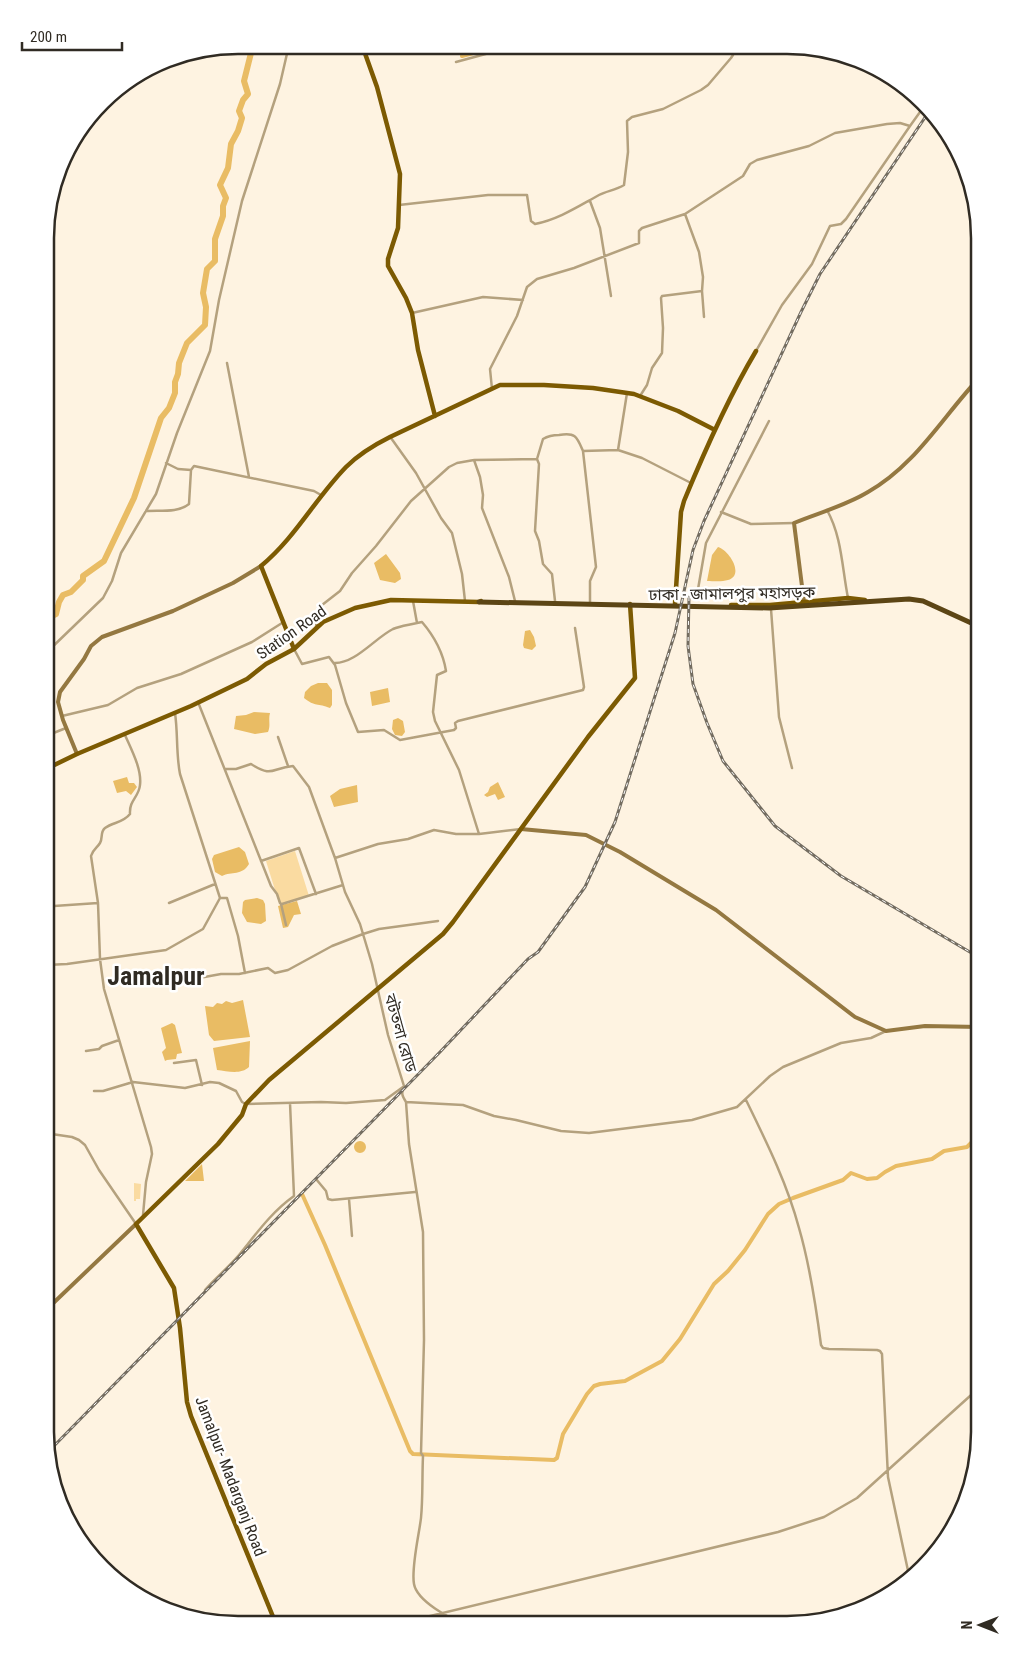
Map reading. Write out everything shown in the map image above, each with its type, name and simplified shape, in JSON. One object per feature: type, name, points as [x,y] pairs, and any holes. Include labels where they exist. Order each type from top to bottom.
[{"type":"highway","name":"ঢাকা - জামালপুর মহাসড়ক","points":[[481,603],[769,608],[910,599],[923,601],[971,624]]},
{"type":"main road","points":[[365,54],[377,88],[400,174],[398,228],[388,259],[388,266],[412,313],[418,350],[435,416]]},
{"type":"main road","points":[[675,604],[681,512],[691,483],[715,430],[756,352]]},
{"type":"main road","points":[[77,754],[58,702],[60,692],[91,646],[102,638],[173,610],[233,583],[260,566],[287,542],[321,495],[347,466],[373,446],[390,437],[500,385],[594,388],[640,396],[678,410],[715,430]]},
{"type":"main road","points":[[804,602],[794,523],[869,492],[889,478],[921,448],[971,388]]},
{"type":"main road","points":[[260,566],[294,649]]},
{"type":"main road","name":"Station Road","points":[[54,765],[247,679],[266,664],[294,649],[323,622],[354,608],[392,600],[481,603],[483,600],[770,605],[848,598],[867,601]]},
{"type":"main road","points":[[54,1304],[218,1144],[242,1115],[246,1104],[269,1080],[443,934],[588,737],[635,678],[630,604]]},
{"type":"main road","points":[[521,829],[586,835],[608,845],[716,910],[855,1017],[886,1031],[925,1026],[971,1027]]},
{"type":"main road","name":"Jamalpur- Madarganj Road","points":[[136,1224],[174,1288],[187,1402],[191,1416],[273,1616]]},
{"type":"street","points":[[54,645],[103,598],[112,581],[121,553],[156,494],[177,433],[210,351],[219,300],[242,201],[264,129],[273,108],[287,54]]},
{"type":"street","points":[[456,62],[486,54]]},
{"type":"street","points":[[399,205],[488,195],[527,195],[531,221],[535,224],[551,221],[601,194],[624,185],[628,152],[627,121],[632,117],[663,109],[701,90],[708,85],[733,54]]},
{"type":"street","points":[[756,352],[782,305],[812,264],[830,226],[841,224],[846,219],[921,110]]},
{"type":"street","points":[[492,388],[490,369],[523,300],[527,287],[537,279],[574,268],[639,242],[639,231],[642,228],[685,214],[743,176],[750,164],[757,160],[809,146],[835,133],[887,124],[900,123],[910,126]]},
{"type":"street","points":[[590,200],[600,228],[611,296]]},
{"type":"street","points":[[685,214],[699,252],[703,277],[704,317]]},
{"type":"street","points":[[640,396],[647,385],[652,368],[662,353],[662,296],[702,291]]},
{"type":"street","points":[[412,313],[483,297],[523,300]]},
{"type":"street","points":[[226,363],[249,477]]},
{"type":"street","points":[[618,450],[627,394]]},
{"type":"street","points":[[697,595],[706,543],[769,421]]},
{"type":"street","points":[[555,601],[552,574],[543,564],[539,541],[535,531],[539,464],[537,459],[541,442],[549,436],[572,434],[577,439],[583,452],[596,567],[590,580],[590,603]]},
{"type":"street","points":[[390,437],[416,473],[423,489],[452,533],[462,574],[465,601]]},
{"type":"street","points":[[583,452],[618,450],[642,458],[691,483]]},
{"type":"street","points":[[316,628],[317,612],[322,605],[340,591],[404,508],[449,466],[474,460],[537,459]]},
{"type":"street","points":[[474,460],[483,494],[482,508],[510,576],[515,601]]},
{"type":"street","points":[[166,463],[178,469],[191,470]]},
{"type":"street","points":[[146,511],[174,510],[187,506],[189,504],[191,470],[194,466],[314,491],[321,495]]},
{"type":"street","points":[[827,510],[832,519],[841,549],[848,598]]},
{"type":"street","points":[[721,512],[751,524],[794,523]]},
{"type":"street","points":[[413,600],[417,623]]},
{"type":"street","points":[[770,605],[779,717],[792,768]]},
{"type":"street","points":[[334,663],[345,661],[362,652],[394,628],[422,622],[431,633],[445,661],[446,670],[437,676],[433,712],[440,734],[459,770],[479,834]]},
{"type":"street","points":[[62,716],[108,705],[137,688],[181,674],[252,642],[283,623]]},
{"type":"street","points":[[294,649],[302,664],[329,657],[334,663],[358,732],[384,730],[400,740],[440,734],[454,730],[458,721],[583,690],[575,628]]},
{"type":"street","points":[[198,702],[271,886],[281,904],[286,926]]},
{"type":"street","points":[[54,964],[100,960],[166,950],[204,929],[220,898],[180,774],[175,712]]},
{"type":"street","points":[[54,733],[66,728]]},
{"type":"street","points":[[124,733],[139,773],[140,786],[130,804],[130,814],[118,823],[105,827],[100,843],[93,851],[92,856],[98,903],[100,960],[104,990],[133,1082],[152,1154],[144,1192],[143,1217]]},
{"type":"street","points":[[225,769],[251,764],[263,772],[269,773],[288,766],[278,737]]},
{"type":"street","name":"বটতলা রোড","points":[[288,766],[293,766],[309,787],[343,885],[360,924],[388,1035],[404,1086],[402,1097],[406,1102],[415,1192],[423,1232],[424,1340],[421,1517],[416,1546],[414,1584],[418,1592],[442,1613],[448,1616]]},
{"type":"street","points":[[335,858],[378,844],[408,839],[434,830],[456,834],[479,834],[521,829]]},
{"type":"street","points":[[261,860],[299,848],[316,894]]},
{"type":"street","points":[[169,903],[215,884]]},
{"type":"street","points":[[281,904],[343,885]]},
{"type":"street","points":[[220,898],[227,898],[238,936],[245,972]]},
{"type":"street","points":[[54,906],[98,903]]},
{"type":"street","points":[[199,978],[268,968],[275,972],[288,970],[332,946],[363,934],[379,929],[438,921]]},
{"type":"street","points":[[406,1102],[464,1105],[494,1116],[561,1131],[589,1134],[692,1120],[737,1107],[770,1076],[794,1062],[841,1043],[872,1038],[886,1031]]},
{"type":"street","points":[[86,1051],[99,1049],[102,1046],[119,1040]]},
{"type":"street","points":[[174,1063],[196,1060],[202,1085]]},
{"type":"street","points":[[94,1091],[103,1091],[133,1082],[185,1088],[210,1082],[219,1083],[236,1091],[242,1102],[246,1104],[346,1103],[385,1100],[404,1086]]},
{"type":"street","points":[[746,1100],[778,1168],[799,1227],[813,1286],[823,1348],[877,1350],[882,1354],[891,1496],[908,1571]]},
{"type":"street","points":[[205,1290],[243,1251],[278,1208],[294,1196],[290,1103]]},
{"type":"street","points":[[54,1134],[72,1137],[85,1145],[99,1170],[136,1224]]},
{"type":"street","points":[[316,1179],[326,1190],[328,1199],[332,1200],[415,1192]]},
{"type":"street","points":[[349,1199],[352,1236]]},
{"type":"street","points":[[430,1616],[799,1526],[824,1517],[857,1498],[971,1395]]},
{"type":"shaded area","points":[[718,547],[727,553],[734,563],[735,573],[728,580],[707,581],[712,555]]},
{"type":"shaded area","points":[[386,554],[400,573],[401,579],[395,583],[380,580],[374,563]]},
{"type":"shaded area","points":[[530,630],[536,646],[532,650],[524,648],[523,645],[525,631]]},
{"type":"shaded area","points":[[318,683],[327,683],[332,690],[332,705],[330,708],[314,704],[304,698],[305,692],[311,686]]},
{"type":"shaded area","points":[[388,688],[390,702],[372,706],[370,692]]},
{"type":"shaded area","points":[[254,712],[270,713],[268,732],[255,734],[234,729],[236,716]]},
{"type":"shaded area","points":[[398,718],[403,721],[405,732],[402,736],[395,735],[392,729],[393,720]]},
{"type":"shaded area","points":[[127,777],[129,783],[134,783],[137,787],[131,795],[126,791],[117,793],[113,781]]},
{"type":"shaded area","points":[[498,782],[505,797],[498,800],[495,794],[487,797],[484,795],[490,787]]},
{"type":"shaded area","points":[[357,785],[358,802],[334,807],[330,796],[340,789]]},
{"type":"shaded area","points":[[239,847],[245,852],[249,864],[246,868],[240,872],[222,876],[215,872],[212,859],[214,855]]},
{"type":"shaded area","points":[[295,851],[309,896],[280,906],[266,861]]},
{"type":"shaded area","points":[[257,898],[263,900],[265,904],[266,921],[261,924],[247,922],[242,913],[245,900]]},
{"type":"shaded area","points":[[297,901],[301,914],[294,915],[288,927],[283,928],[278,906]]},
{"type":"shaded area","points":[[243,1000],[250,1037],[214,1041],[209,1035],[205,1006],[213,1007],[217,1003],[222,1004],[226,1001],[232,1003]]},
{"type":"shaded area","points":[[172,1023],[175,1025],[182,1053],[177,1054],[176,1059],[165,1061],[162,1052],[166,1048],[161,1028]]},
{"type":"shaded area","points":[[250,1041],[249,1067],[238,1072],[217,1070],[213,1048]]},
{"type":"shaded area","points":[[362,1141],[365,1142],[365,1152],[358,1153],[355,1152],[354,1145],[355,1142]]},
{"type":"shaded area","points":[[202,1164],[204,1181],[185,1181]]},
{"type":"shaded area","points":[[134,1183],[141,1184],[140,1199],[136,1199],[136,1201],[134,1201]]},
{"type":"waterway","points":[[54,615],[63,595],[71,592],[83,580],[83,576],[104,561],[134,498],[161,418],[169,408],[175,393],[179,363],[187,343],[205,325],[206,307],[203,293],[207,269],[215,261],[215,239],[223,216],[223,206],[226,198],[220,185],[228,168],[231,144],[242,118],[239,111],[243,100],[248,94],[244,81],[251,54]]},
{"type":"waterway","points":[[462,56],[470,54]]},
{"type":"waterway","points":[[302,1194],[410,1451],[413,1454],[554,1460],[557,1458],[563,1434],[587,1394],[594,1386],[625,1381],[662,1361],[680,1339],[714,1284],[728,1271],[745,1250],[768,1214],[779,1204],[843,1180],[851,1173],[867,1179],[877,1178],[896,1166],[932,1159],[944,1151],[967,1147],[971,1143]]},
{"type":"railway","points":[[54,1446],[440,1052],[528,959],[538,952],[585,887],[615,822],[675,633],[693,550],[704,521],[820,274],[926,116]]},
{"type":"railway","points":[[689,597],[688,646],[693,684],[723,761],[775,826],[841,876],[971,953]]},
{"type":"district","name":"Jamalpur","points":[[156,976]]}]
